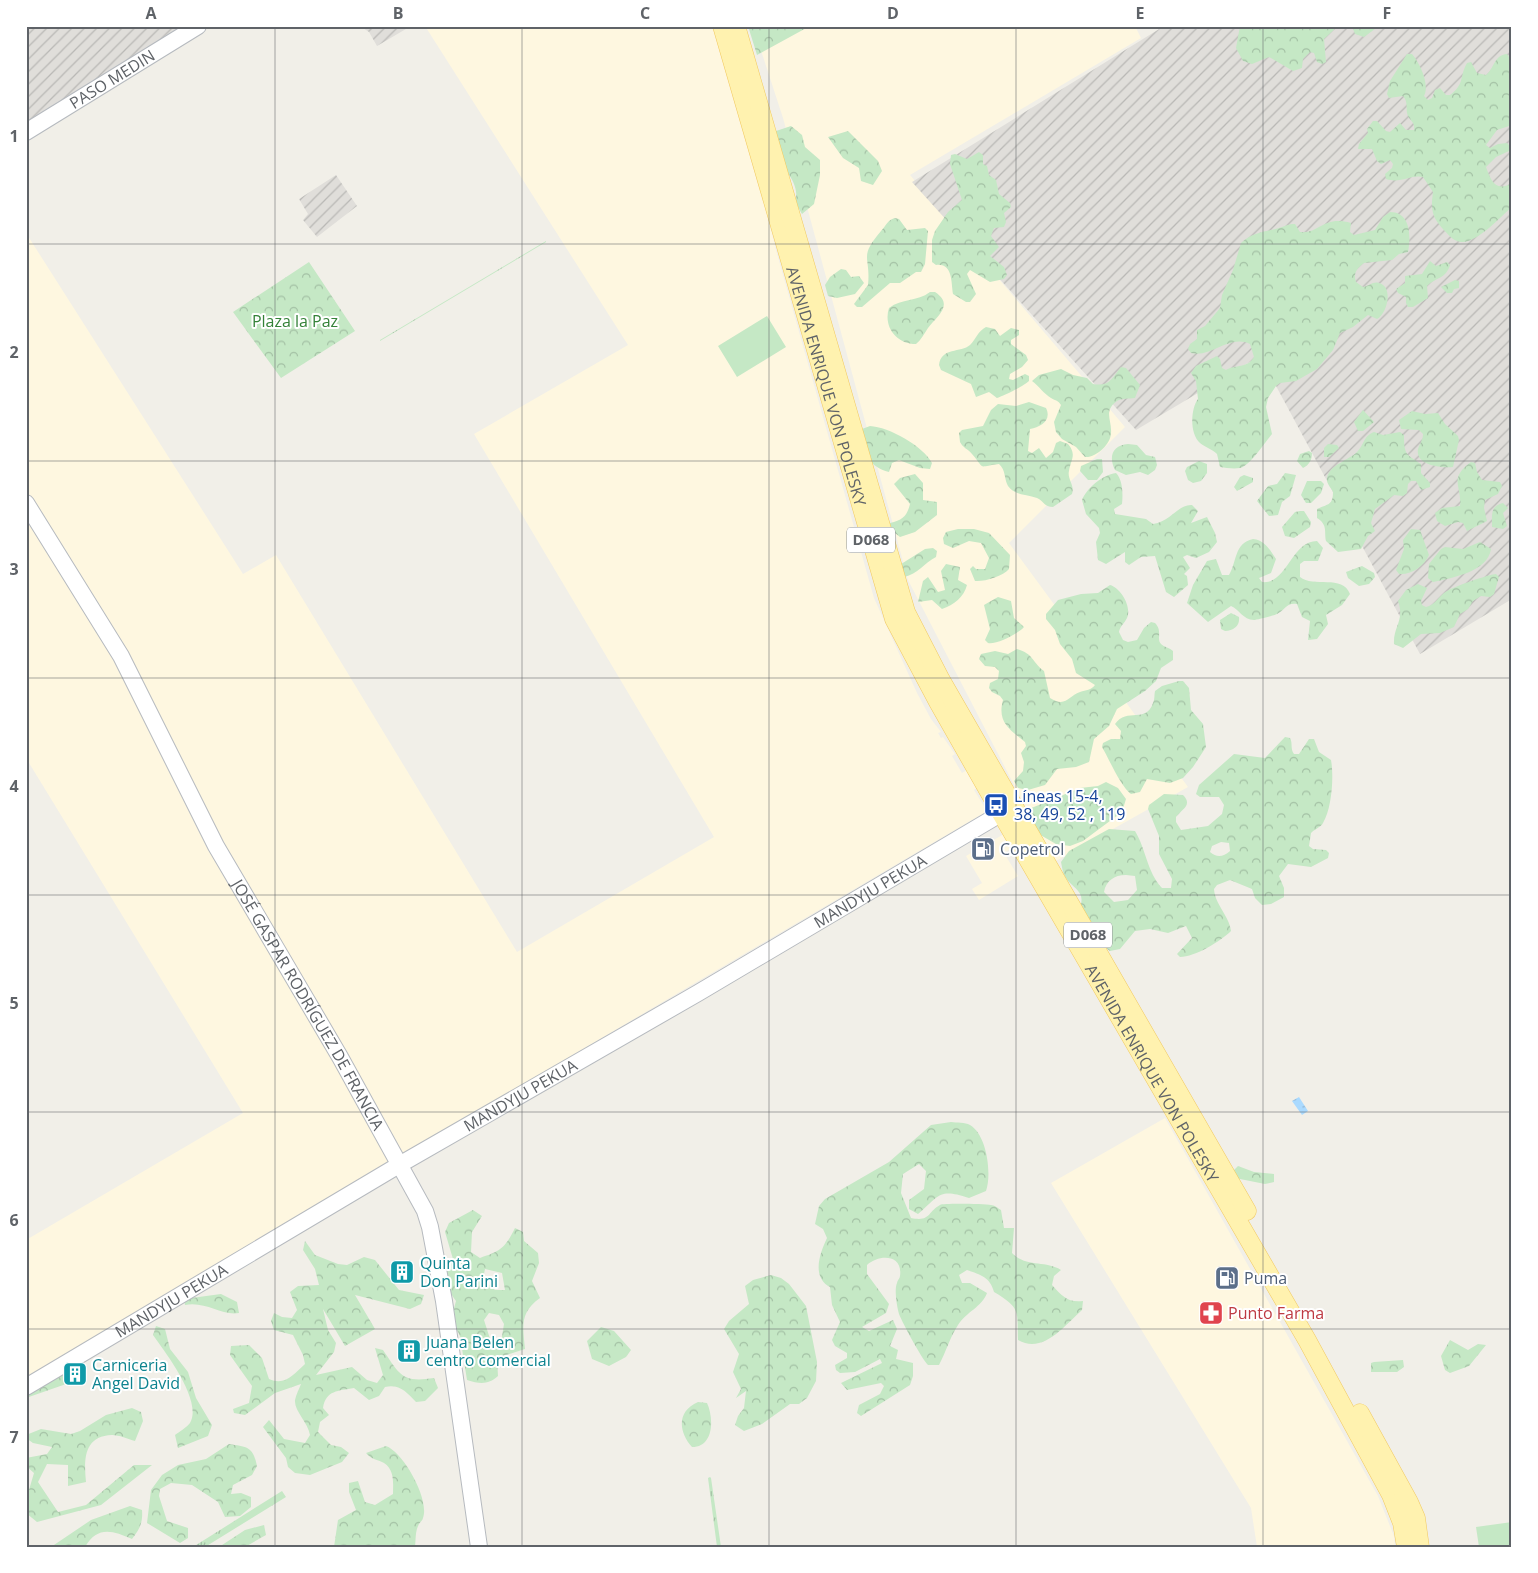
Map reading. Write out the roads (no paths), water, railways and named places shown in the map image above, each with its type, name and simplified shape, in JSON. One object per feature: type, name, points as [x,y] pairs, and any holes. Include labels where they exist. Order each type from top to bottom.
[{"type":"main road","name":"AVENIDA ENRIQUE VON POLESKY","points":[[722,26],[894,619],[938,702],[1007,810],[1198,1126],[1393,1471],[1416,1518],[1420,1547]]},
{"type":"main road","name":"AVENIDA ENRIQUE VON POLESKY","points":[[736,26],[906,612],[915,634],[1007,810],[1307,1340],[1392,1496],[1402,1523],[1406,1547]]},
{"type":"street","name":"PASO MEDIN","points":[[26,132],[198,26]]},
{"type":"street","name":"JOSÉ GASPAR RODRÍGUEZ DE FRANCIA","points":[[26,503],[121,656],[216,846],[340,1056],[425,1211],[430,1227],[448,1331],[479,1547]]},
{"type":"street","name":"MANDYJU PEKUA","points":[[26,1387],[399,1165],[690,998],[1007,810]]},
{"type":"water","points":[[1299,1097],[1308,1111],[1302,1115],[1292,1101]]},
{"type":"place","name":"Líneas 15-4, 38, 49, 52 , 119","points":[[996,805]]},
{"type":"place","name":"Copetrol","points":[[983,849]]},
{"type":"place","name":"Quinta Don Parini","points":[[402,1272]]},
{"type":"place","name":"Puma","points":[[1227,1278]]},
{"type":"place","name":"Punto Farma","points":[[1211,1313]]},
{"type":"place","name":"Juana Belen centro comercial","points":[[409,1351]]},
{"type":"place","name":"Carniceria Angel David","points":[[75,1374]]},
{"type":"park label","name":"Plaza la Paz","points":[[295,321]]}]
